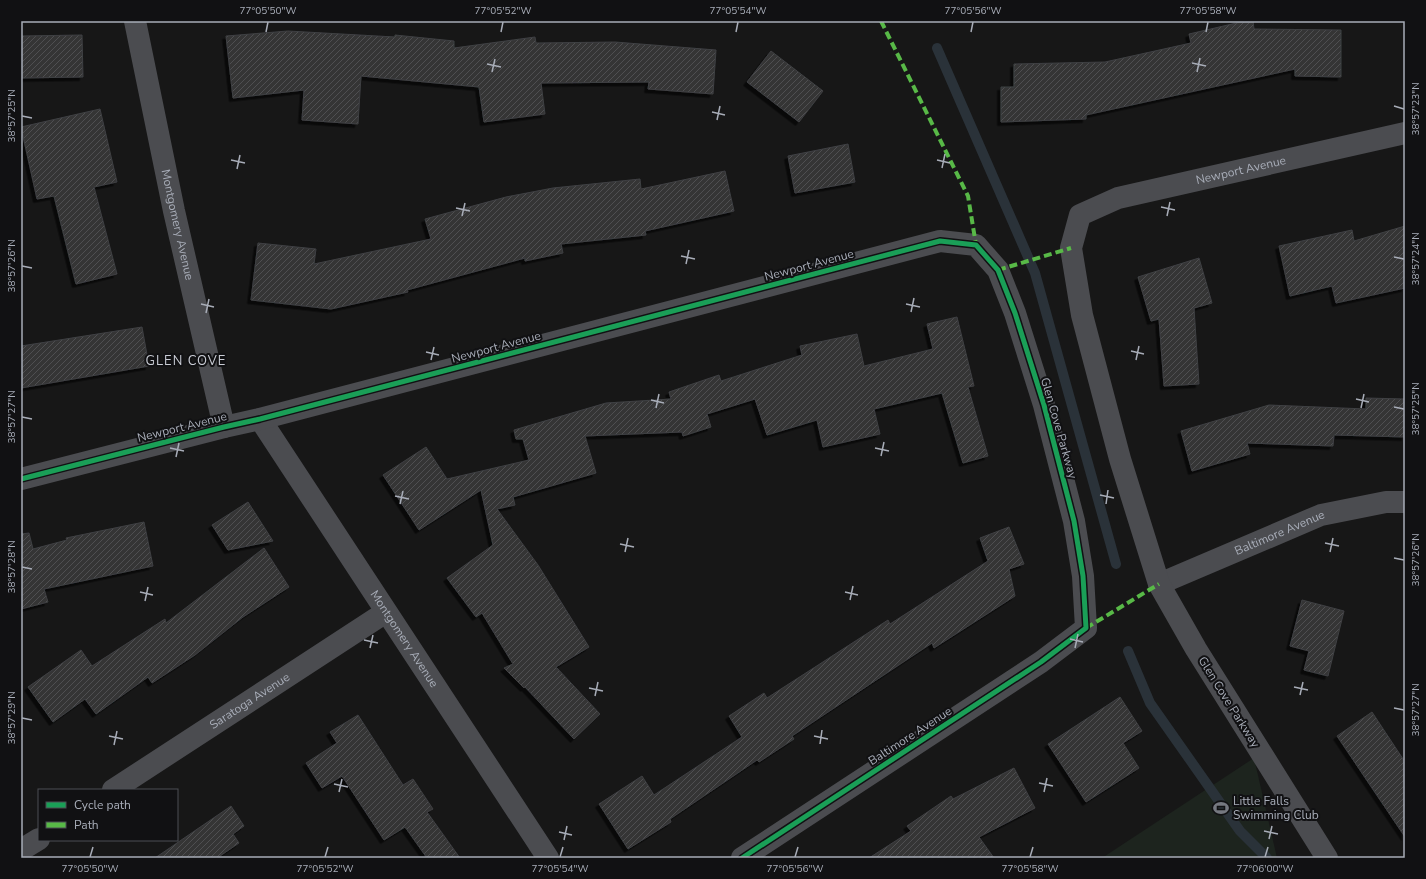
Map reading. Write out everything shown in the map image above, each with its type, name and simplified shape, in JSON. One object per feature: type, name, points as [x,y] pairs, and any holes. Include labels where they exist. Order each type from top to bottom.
[{"type":"street","name":"Montgomery Avenue","points":[[135,21],[174,211],[224,427]]},
{"type":"street","name":"Newport Avenue","points":[[1080,215],[1118,198],[1405,133]]},
{"type":"street","name":"Glen Cove Parkway","points":[[1080,215],[1071,248],[1082,315],[1120,460],[1159,584],[1196,649],[1327,858]]},
{"type":"street","name":"Newport Avenue","points":[[21,479],[260,419],[940,241],[976,245]]},
{"type":"street","name":"Glen Cove Parkway","points":[[976,245],[998,270],[1015,313],[1044,405],[1074,521],[1082,576],[1086,628]]},
{"type":"street","name":"Montgomery Avenue","points":[[260,419],[548,858]]},
{"type":"street","name":"Baltimore Avenue","points":[[1159,584],[1321,515],[1386,502],[1405,502]]},
{"type":"street","name":"Saratoga Avenue","points":[[116,789],[386,612]]},
{"type":"street","name":"Baltimore Avenue","points":[[742,858],[1041,662],[1086,628]]},
{"type":"street","points":[[21,850],[38,840]]},
{"type":"shaded area","name":"Little Falls Swimming Club","points":[[1254,758],[1277,858],[1102,858]]},
{"type":"building","points":[[1245,21],[1253,21],[1254,29],[1341,30],[1341,77],[1295,76],[1295,69],[1086,115],[1086,119],[1001,122],[1001,87],[1014,87],[1014,64],[1105,62],[1191,43],[1189,34]]},
{"type":"building","points":[[288,31],[395,37],[395,35],[454,41],[454,48],[535,37],[536,43],[615,42],[716,50],[713,94],[648,89],[649,82],[541,83],[545,114],[484,122],[479,87],[361,76],[358,124],[302,120],[304,90],[233,98],[226,36]]},
{"type":"building","points":[[82,35],[83,77],[21,78],[21,36]]},
{"type":"building","points":[[771,51],[823,91],[799,122],[747,82]]},
{"type":"building","points":[[100,109],[117,182],[94,187],[117,274],[76,284],[54,196],[37,199],[21,127]]},
{"type":"building","points":[[848,144],[855,182],[795,193],[788,156]]},
{"type":"building","points":[[725,171],[734,211],[645,231],[646,235],[561,244],[563,253],[525,261],[525,258],[407,290],[408,292],[331,309],[251,300],[258,243],[316,249],[314,264],[431,239],[425,219],[506,197],[553,188],[640,179],[641,189]]},
{"type":"building","points":[[1405,226],[1405,288],[1336,303],[1332,286],[1290,296],[1279,246],[1352,230],[1354,241]]},
{"type":"building","points":[[1199,258],[1212,303],[1194,308],[1199,384],[1164,386],[1159,319],[1151,321],[1138,277]]},
{"type":"building","points":[[957,317],[974,386],[968,387],[988,456],[963,463],[942,393],[874,409],[880,434],[823,447],[817,420],[767,435],[755,399],[707,414],[711,427],[683,436],[682,432],[585,436],[596,473],[513,497],[515,505],[497,509],[538,565],[589,647],[556,667],[600,714],[574,739],[525,687],[524,688],[504,668],[513,664],[482,613],[476,617],[447,578],[493,545],[481,490],[419,530],[383,475],[426,447],[447,479],[529,460],[523,439],[516,439],[514,430],[606,403],[671,399],[669,392],[719,375],[721,381],[802,355],[800,346],[857,334],[864,366],[933,349],[927,324]]},
{"type":"building","points":[[142,327],[149,366],[21,388],[21,346]]},
{"type":"building","points":[[1366,398],[1405,399],[1405,437],[1334,435],[1333,446],[1247,443],[1250,454],[1192,471],[1181,431],[1269,405],[1366,409]]},
{"type":"building","points":[[248,502],[273,541],[228,550],[212,525]]},
{"type":"building","points":[[144,522],[153,566],[44,589],[48,602],[21,609],[21,534],[29,533],[33,549],[67,540],[66,538]]},
{"type":"building","points":[[1009,527],[1024,564],[1009,569],[1015,596],[934,648],[932,643],[792,736],[794,739],[759,762],[757,760],[670,819],[671,822],[628,849],[599,804],[642,776],[654,795],[742,737],[729,716],[764,693],[767,698],[888,620],[890,624],[988,561],[980,538]]},
{"type":"building","points":[[264,548],[289,587],[243,617],[195,655],[152,683],[148,677],[96,714],[85,699],[53,722],[28,687],[81,650],[92,666],[165,619],[166,623]]},
{"type":"building","points":[[1302,600],[1344,611],[1328,676],[1304,670],[1309,651],[1290,646]]},
{"type":"building","points":[[1120,697],[1142,731],[1123,743],[1139,768],[1086,802],[1048,744]]},
{"type":"building","points":[[1372,712],[1405,762],[1405,837],[1337,736]]},
{"type":"building","points":[[358,715],[403,785],[413,779],[433,809],[427,812],[460,858],[427,858],[405,827],[384,840],[342,776],[322,788],[306,763],[337,743],[330,732]]},
{"type":"building","points":[[1014,768],[1035,808],[979,837],[994,858],[869,858],[911,831],[907,826],[951,796],[953,799]]},
{"type":"building","points":[[231,806],[244,826],[233,834],[239,843],[217,858],[155,858]]},
{"type":"waterway","points":[[937,48],[1035,273],[1116,564]]},
{"type":"waterway","points":[[1128,651],[1150,703],[1240,831],[1267,858]]},
{"type":"marked path","points":[[881,21],[968,196],[976,245]]},
{"type":"marked path","points":[[998,270],[1071,248]]},
{"type":"marked path","points":[[1086,628],[1159,584]]},
{"type":"cycle path","points":[[21,479],[260,419],[940,241],[976,245],[998,270],[1015,313],[1044,405],[1074,521],[1083,576],[1086,628],[1041,662],[742,858]]},
{"type":"place","name":"Little Falls Swimming Club","points":[[1221,808]]},
{"type":"district","name":"GLEN COVE","points":[[186,361]]}]
